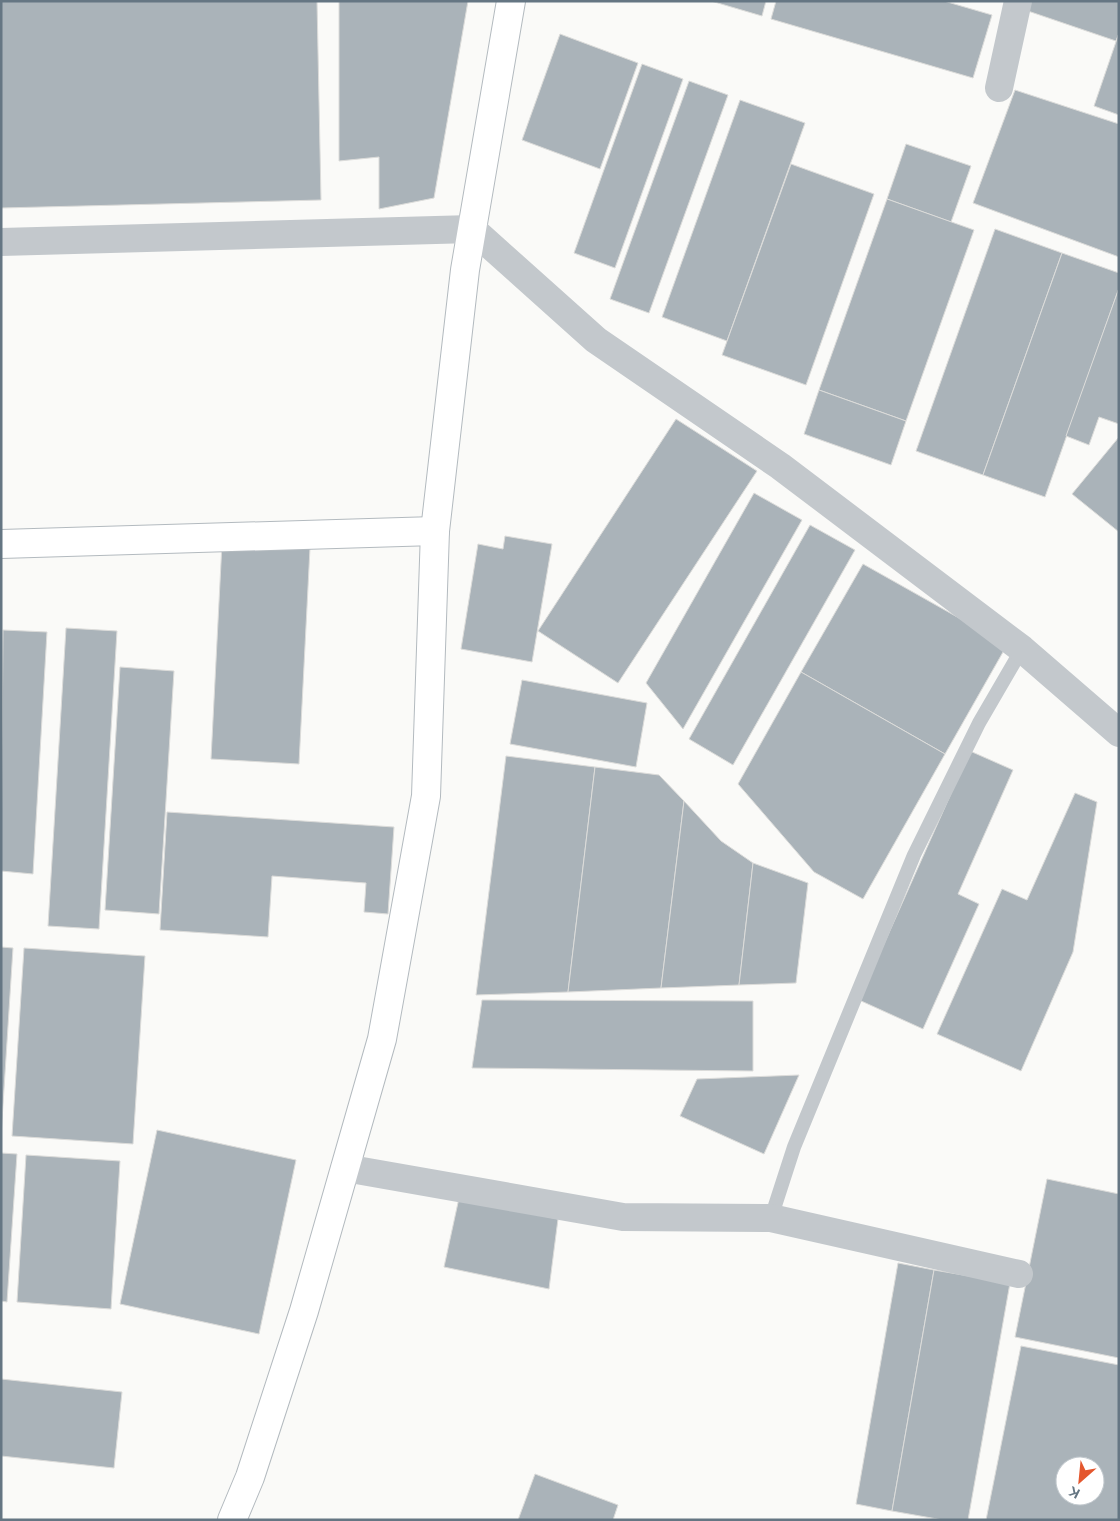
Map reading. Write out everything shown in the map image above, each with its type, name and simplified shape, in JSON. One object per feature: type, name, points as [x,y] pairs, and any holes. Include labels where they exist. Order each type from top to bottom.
[{"type":"street","points":[[232,1520],[250,1476],[304,1311],[382,1039],[426,796],[435,531],[465,270],[512,1]]},
{"type":"street","points":[[999,88],[1018,1]]},
{"type":"street","points":[[1,242],[472,229],[596,340],[780,466],[1022,649],[1119,733]]},
{"type":"street","points":[[1,544],[435,531]]},
{"type":"street","points":[[345,1168],[622,1217],[771,1218],[1019,1274]]},
{"type":"lane","points":[[771,1218],[794,1147],[914,856],[978,723],[1022,649]]},
{"type":"building","points":[[1,1],[317,1],[321,200],[1,208]]},
{"type":"building","points":[[339,1],[468,1],[434,198],[379,209],[379,157],[339,161]]},
{"type":"building","points":[[711,1],[766,1],[762,16]]},
{"type":"building","points":[[776,1],[944,1],[992,15],[973,78],[771,19]]},
{"type":"building","points":[[1027,1],[1119,1],[1119,33],[1116,41],[1025,10]]},
{"type":"building","points":[[1119,33],[1119,115],[1094,106]]},
{"type":"building","points":[[560,34],[638,63],[600,169],[522,140]]},
{"type":"building","points":[[642,64],[683,79],[615,268],[574,253]]},
{"type":"building","points":[[689,81],[728,95],[649,313],[610,299]]},
{"type":"building","points":[[1015,90],[1119,124],[1119,257],[973,203]]},
{"type":"building","points":[[740,100],[805,123],[727,341],[662,317]]},
{"type":"building","points":[[906,144],[971,166],[951,222],[887,199]]},
{"type":"building","points":[[791,164],[874,194],[806,385],[722,355]]},
{"type":"building","points":[[887,199],[974,230],[906,421],[819,390]]},
{"type":"building","points":[[995,229],[1062,253],[983,475],[916,451]]},
{"type":"building","points":[[1062,253],[1119,273],[1119,288],[1045,497],[983,475]]},
{"type":"building","points":[[1119,288],[1119,424],[1099,417],[1089,445],[1066,436]]},
{"type":"building","points":[[819,390],[906,421],[891,465],[804,434]]},
{"type":"building","points":[[676,419],[757,471],[618,683],[538,631]]},
{"type":"building","points":[[1119,437],[1119,532],[1072,494]]},
{"type":"building","points":[[754,493],[802,520],[683,729],[646,683]]},
{"type":"building","points":[[810,525],[855,550],[733,765],[689,739]]},
{"type":"building","points":[[505,536],[552,544],[532,662],[461,649],[478,544],[503,549]]},
{"type":"building","points":[[222,543],[310,548],[299,764],[211,759]]},
{"type":"building","points":[[863,564],[1007,645],[945,754],[801,672]]},
{"type":"building","points":[[66,628],[117,631],[99,929],[48,926]]},
{"type":"building","points":[[3,630],[47,632],[33,874],[1,871]]},
{"type":"building","points":[[120,667],[174,671],[159,914],[105,910]]},
{"type":"building","points":[[801,672],[945,754],[863,899],[814,872],[738,784]]},
{"type":"building","points":[[522,680],[647,703],[636,767],[510,744]]},
{"type":"building","points":[[970,751],[1013,770],[958,894],[979,904],[923,1029],[859,1000]]},
{"type":"building","points":[[506,756],[595,767],[568,992],[476,995]]},
{"type":"building","points":[[595,767],[659,775],[684,801],[661,988],[568,992]]},
{"type":"building","points":[[1075,793],[1097,802],[1073,952],[1021,1071],[937,1034],[1002,889],[1027,900]]},
{"type":"building","points":[[684,801],[721,841],[753,863],[739,985],[661,988]]},
{"type":"building","points":[[167,812],[394,827],[388,914],[364,912],[366,883],[272,876],[268,937],[160,930]]},
{"type":"building","points":[[753,863],[808,883],[796,983],[739,985]]},
{"type":"building","points":[[1,947],[13,948],[1,1136]]},
{"type":"building","points":[[24,948],[145,956],[133,1144],[12,1136]]},
{"type":"building","points":[[482,1000],[753,1001],[753,1071],[472,1068]]},
{"type":"building","points":[[799,1075],[764,1154],[680,1116],[697,1079]]},
{"type":"building","points":[[157,1130],[296,1160],[259,1334],[120,1304]]},
{"type":"building","points":[[1,1153],[17,1154],[7,1302],[1,1301]]},
{"type":"building","points":[[26,1155],[120,1161],[111,1309],[17,1302]]},
{"type":"building","points":[[1047,1179],[1119,1194],[1119,1358],[1015,1337]]},
{"type":"building","points":[[459,1198],[558,1219],[549,1289],[444,1267]]},
{"type":"building","points":[[898,1263],[934,1270],[892,1511],[856,1504]]},
{"type":"building","points":[[934,1270],[1010,1283],[968,1520],[943,1520],[892,1511]]},
{"type":"building","points":[[1021,1346],[1119,1365],[1119,1520],[986,1520]]},
{"type":"building","points":[[1,1379],[122,1392],[114,1468],[1,1456]]},
{"type":"building","points":[[535,1474],[618,1505],[613,1520],[518,1520]]}]
